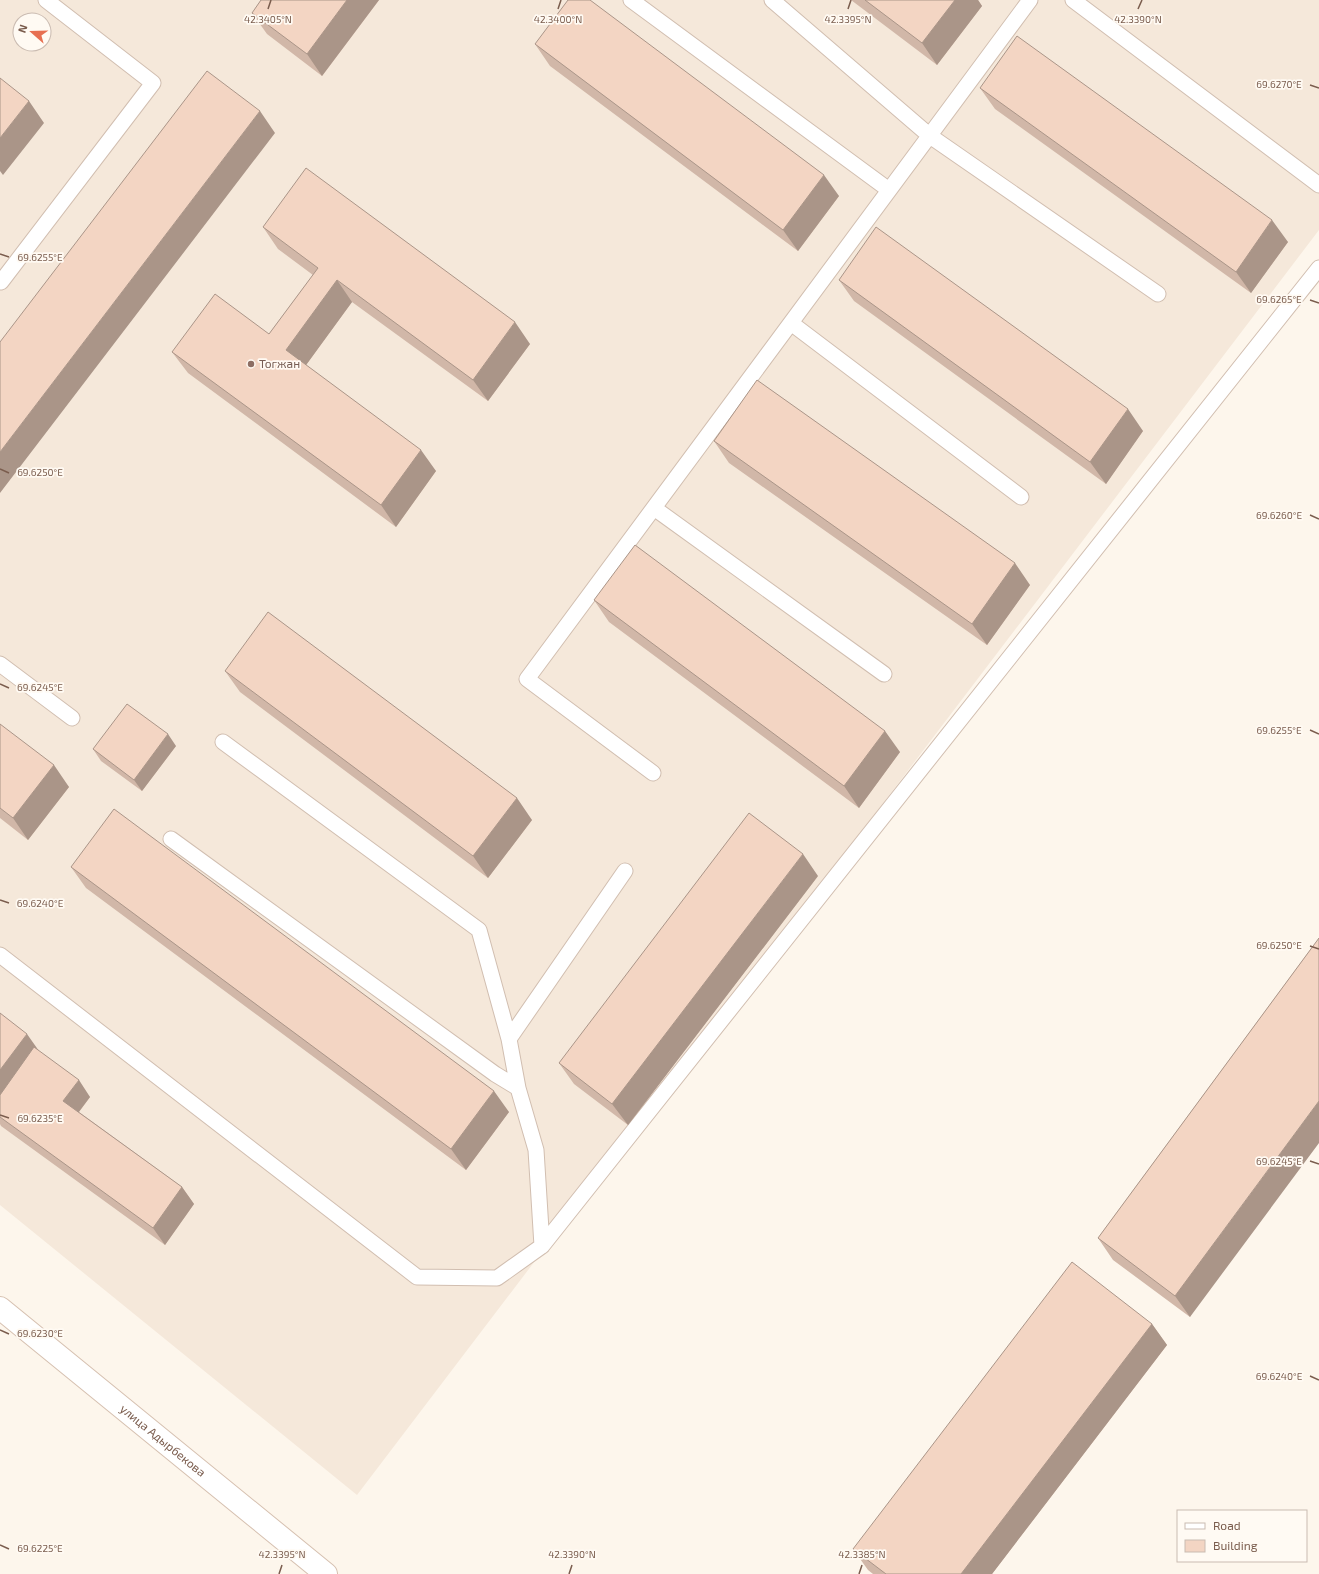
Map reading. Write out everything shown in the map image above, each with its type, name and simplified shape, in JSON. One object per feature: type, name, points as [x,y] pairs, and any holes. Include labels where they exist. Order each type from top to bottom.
[{"type":"main road","name":"улица Адырбекова","points":[[0,1308],[326,1574]]},
{"type":"lane","points":[[0,282],[153,83],[46,0]]},
{"type":"lane","points":[[631,0],[889,190]]},
{"type":"lane","points":[[772,0],[930,136],[1158,294]]},
{"type":"lane","points":[[653,773],[527,679],[1030,0]]},
{"type":"lane","points":[[1073,0],[1319,185]]},
{"type":"lane","points":[[0,955],[417,1277],[497,1278],[542,1246],[1319,268]]},
{"type":"lane","points":[[791,323],[1021,497]]},
{"type":"lane","points":[[654,508],[884,674]]},
{"type":"lane","points":[[0,664],[72,718]]},
{"type":"lane","points":[[223,742],[479,930],[509,1039],[518,1088],[536,1150],[542,1246]]},
{"type":"lane","points":[[171,839],[495,1074],[518,1088]]},
{"type":"lane","points":[[509,1039],[625,871]]},
{"type":"shaded area","points":[[0,0],[1319,0],[1319,230],[357,1495],[0,1205]]},
{"type":"building","points":[[261,0],[347,0],[307,54],[252,13]]},
{"type":"building","points":[[568,0],[590,0],[824,175],[783,230],[535,44]]},
{"type":"building","points":[[865,0],[955,0],[922,43]]},
{"type":"building","points":[[1017,36],[1272,220],[1236,272],[980,88]]},
{"type":"building","points":[[207,71],[260,111],[0,452],[0,342]]},
{"type":"building","points":[[0,78],[29,101],[0,138]]},
{"type":"building","name":"Тогжан","points":[[306,168],[515,322],[473,380],[337,280],[286,350],[421,450],[381,505],[172,352],[215,294],[269,334],[318,268],[263,227]]},
{"type":"building","points":[[876,227],[1128,409],[1090,462],[839,280]]},
{"type":"building","points":[[757,380],[1015,563],[972,624],[714,441]]},
{"type":"building","points":[[635,545],[885,731],[844,786],[594,600]]},
{"type":"building","points":[[268,612],[517,798],[473,856],[225,671]]},
{"type":"building","points":[[127,704],[168,734],[134,780],[93,749]]},
{"type":"building","points":[[0,724],[54,765],[13,818],[0,808]]},
{"type":"building","points":[[114,809],[494,1091],[451,1149],[71,867]]},
{"type":"building","points":[[749,813],[803,854],[612,1104],[559,1063]]},
{"type":"building","points":[[1319,938],[1319,1101],[1175,1296],[1098,1238]]},
{"type":"building","points":[[0,1013],[27,1034],[0,1070]]},
{"type":"building","points":[[34,1047],[79,1080],[63,1101],[182,1187],[153,1228],[0,1117],[0,1095]]},
{"type":"building","points":[[1072,1262],[1152,1324],[961,1574],[886,1574],[853,1549]]},
{"type":"place","name":"Тогжан","points":[[251,364]]}]
